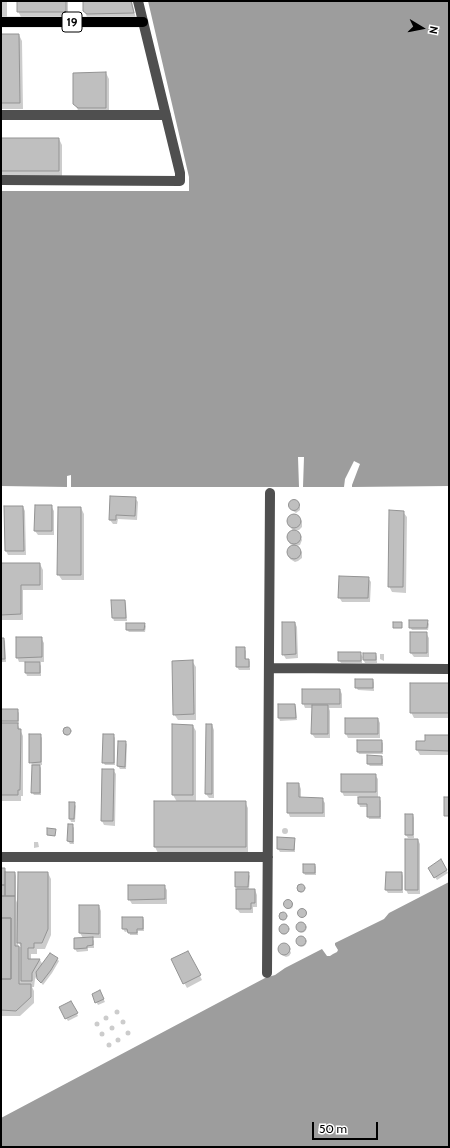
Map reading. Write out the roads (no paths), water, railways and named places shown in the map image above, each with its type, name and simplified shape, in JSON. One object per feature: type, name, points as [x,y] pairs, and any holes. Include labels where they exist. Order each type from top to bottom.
[{"type":"main road","name":"19","points":[[1,22],[144,22]]},
{"type":"street","points":[[1,180],[180,180],[180,173],[138,1]]},
{"type":"street","points":[[1,115],[166,115]]},
{"type":"street","points":[[267,973],[270,493]]},
{"type":"street","points":[[269,668],[449,669]]},
{"type":"street","points":[[1,857],[268,857]]}]
